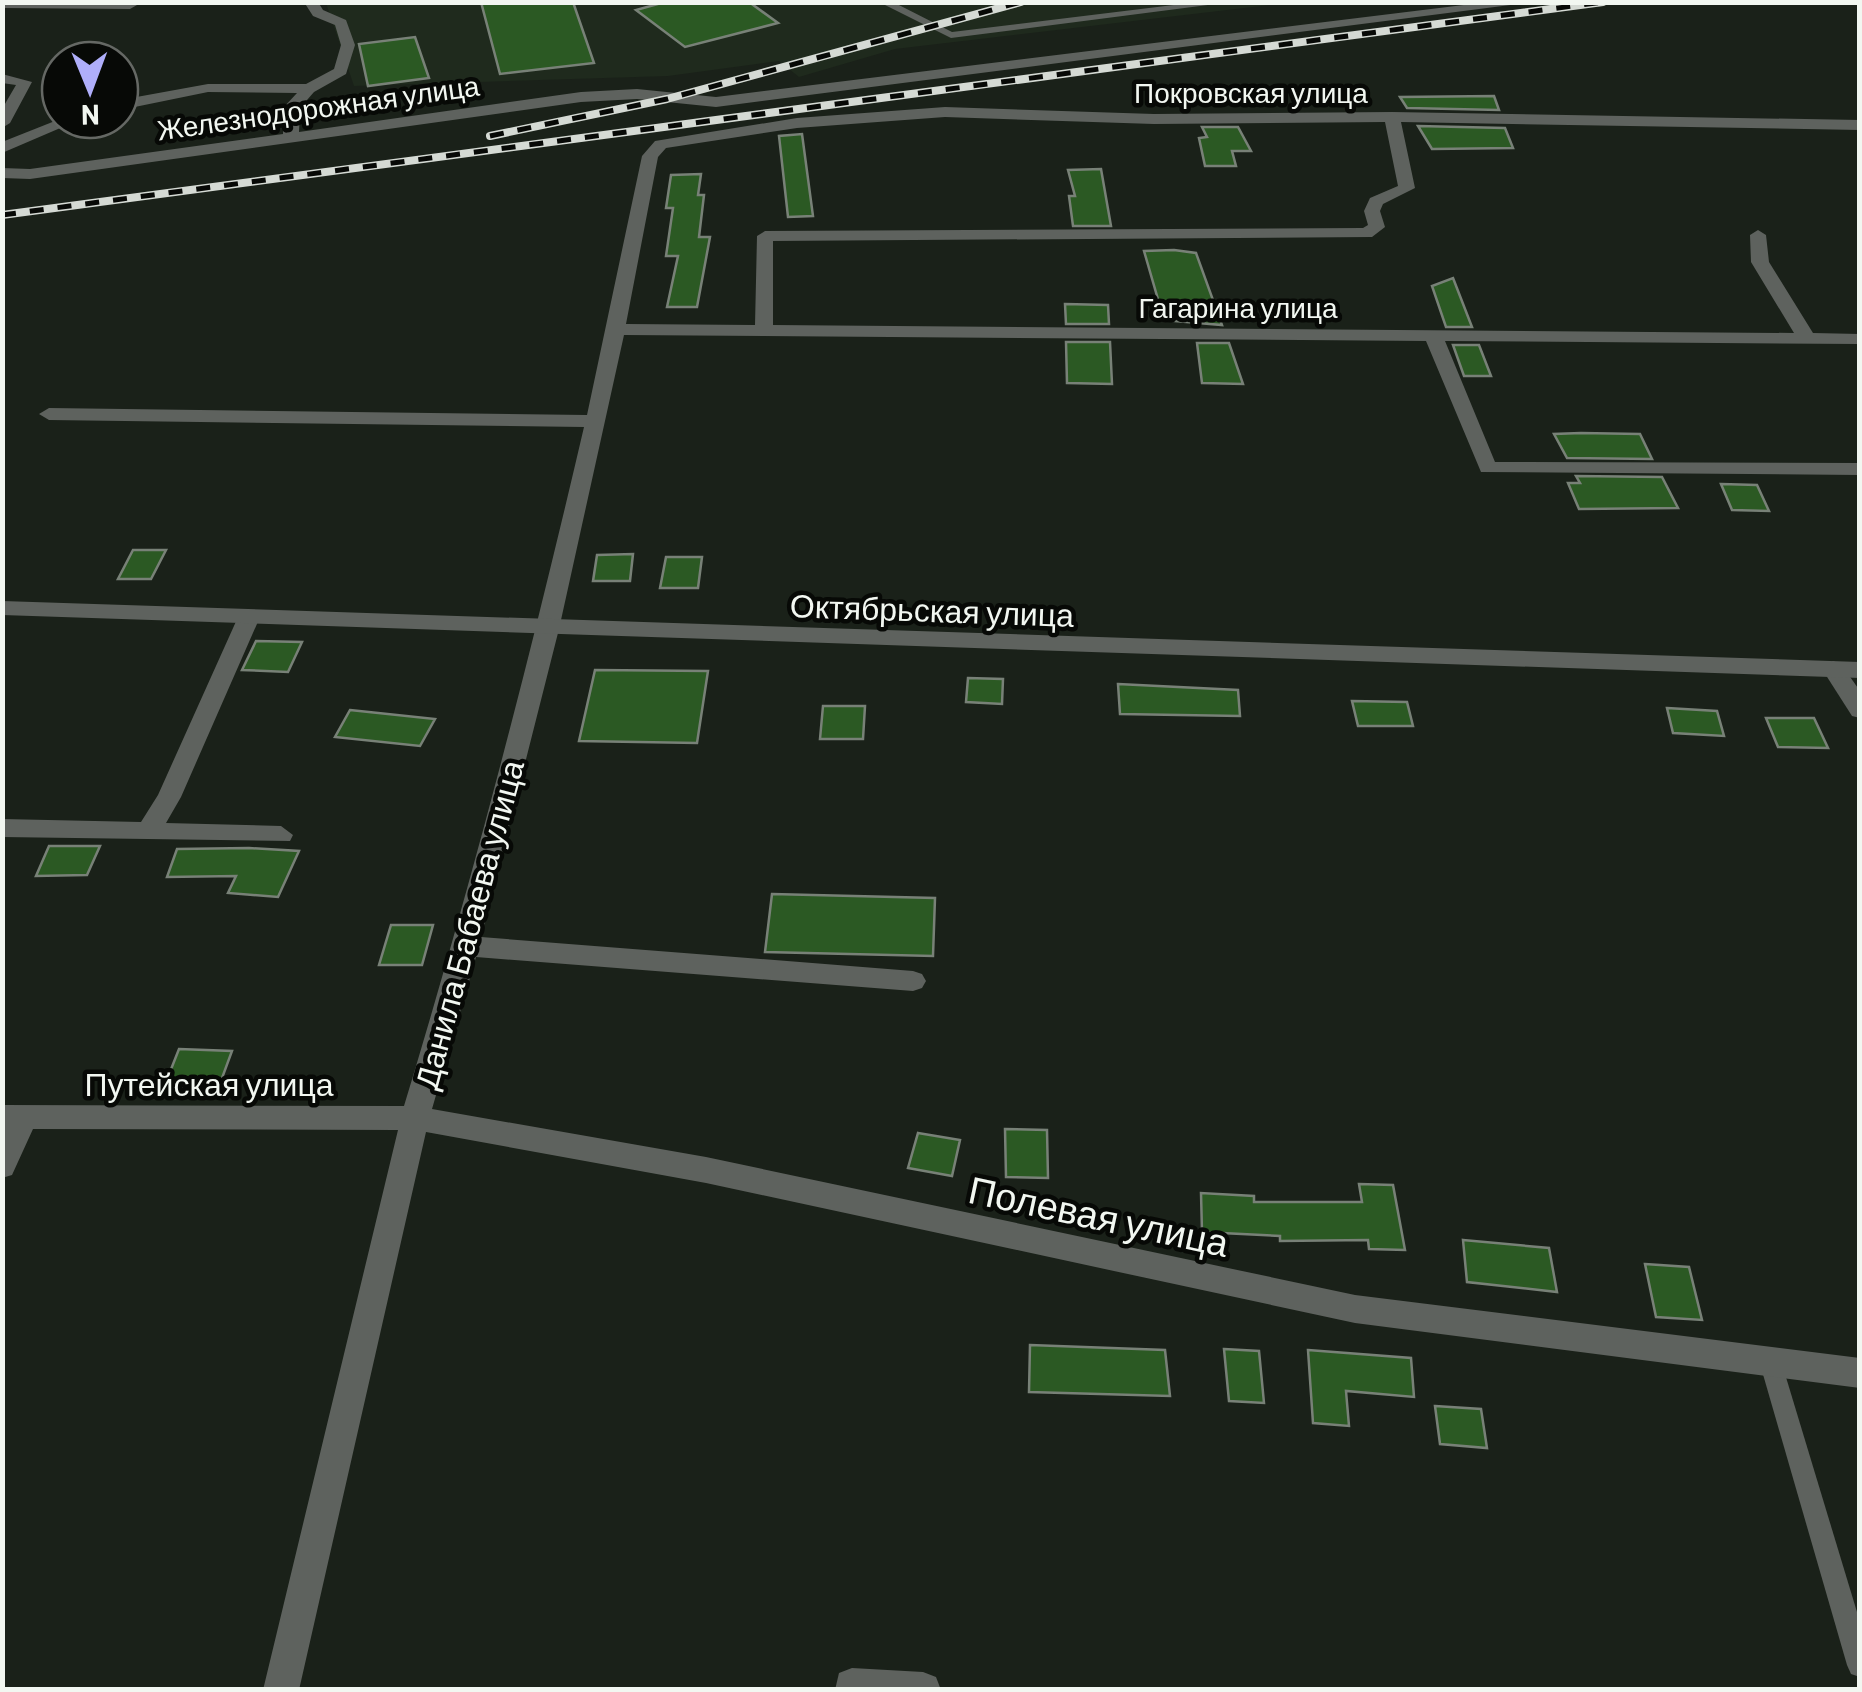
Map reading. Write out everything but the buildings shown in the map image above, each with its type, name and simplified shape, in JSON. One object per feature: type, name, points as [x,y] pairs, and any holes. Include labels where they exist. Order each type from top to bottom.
[{"type":"street","points":[[291,136],[292,107],[309,89],[341,70],[348,45],[341,24],[318,13],[311,2]]},
{"type":"street","name":"Железнодорожная улица","points":[[2,173],[30,174],[581,97],[637,94],[716,102],[1526,2]]},
{"type":"street","points":[[2,4],[130,5]]},
{"type":"street","points":[[2,78],[24,82],[2,123]]},
{"type":"street","points":[[140,101],[208,88],[309,89]]},
{"type":"street","name":"Покровская улица","points":[[650,156],[661,144],[680,139],[797,123],[945,112],[1154,119],[1392,117],[1860,124]]},
{"type":"street","points":[[764,331],[765,236],[1366,233],[1377,226],[1372,211],[1376,200],[1408,188],[1392,117]]},
{"type":"street","points":[[2,148],[40,133]]},
{"type":"street","name":"Данила Бабаева улица","points":[[281,1690],[414,1118],[466,946],[548,629],[616,329],[650,156]]},
{"type":"street","points":[[1758,235],[1760,262],[1807,339]]},
{"type":"street","name":"Гагарина улица","points":[[616,329],[1860,339]]},
{"type":"street","points":[[1434,336],[1488,468],[1860,469]]},
{"type":"street","points":[[49,414],[593,421]]},
{"type":"street","name":"Октябрьская улица","points":[[2,608],[1860,670]]},
{"type":"street","points":[[148,831],[169,797],[249,617]]},
{"type":"street","points":[[1833,669],[1860,710]]},
{"type":"street","points":[[2,828],[281,836]]},
{"type":"street","points":[[466,946],[913,981]]},
{"type":"street","points":[[2,1166],[13,1117]]},
{"type":"street","name":"Путейская улица","points":[[13,1117],[414,1118]]},
{"type":"street","name":"Полевая улица","points":[[414,1118],[706,1170],[1354,1309],[1860,1373]]},
{"type":"street","points":[[852,1686],[923,1690]]},
{"type":"lane","points":[[884,2],[928,28],[951,36],[1226,2]]},
{"type":"lane","points":[[1771,1364],[1860,1664]]},
{"type":"shaded area","points":[[326,3],[1286,3],[895,49],[799,77],[779,61],[668,76],[354,86]]},
{"type":"railway","points":[[490,136],[667,99],[1021,2]]},
{"type":"railway","points":[[2,215],[1603,2]]}]
